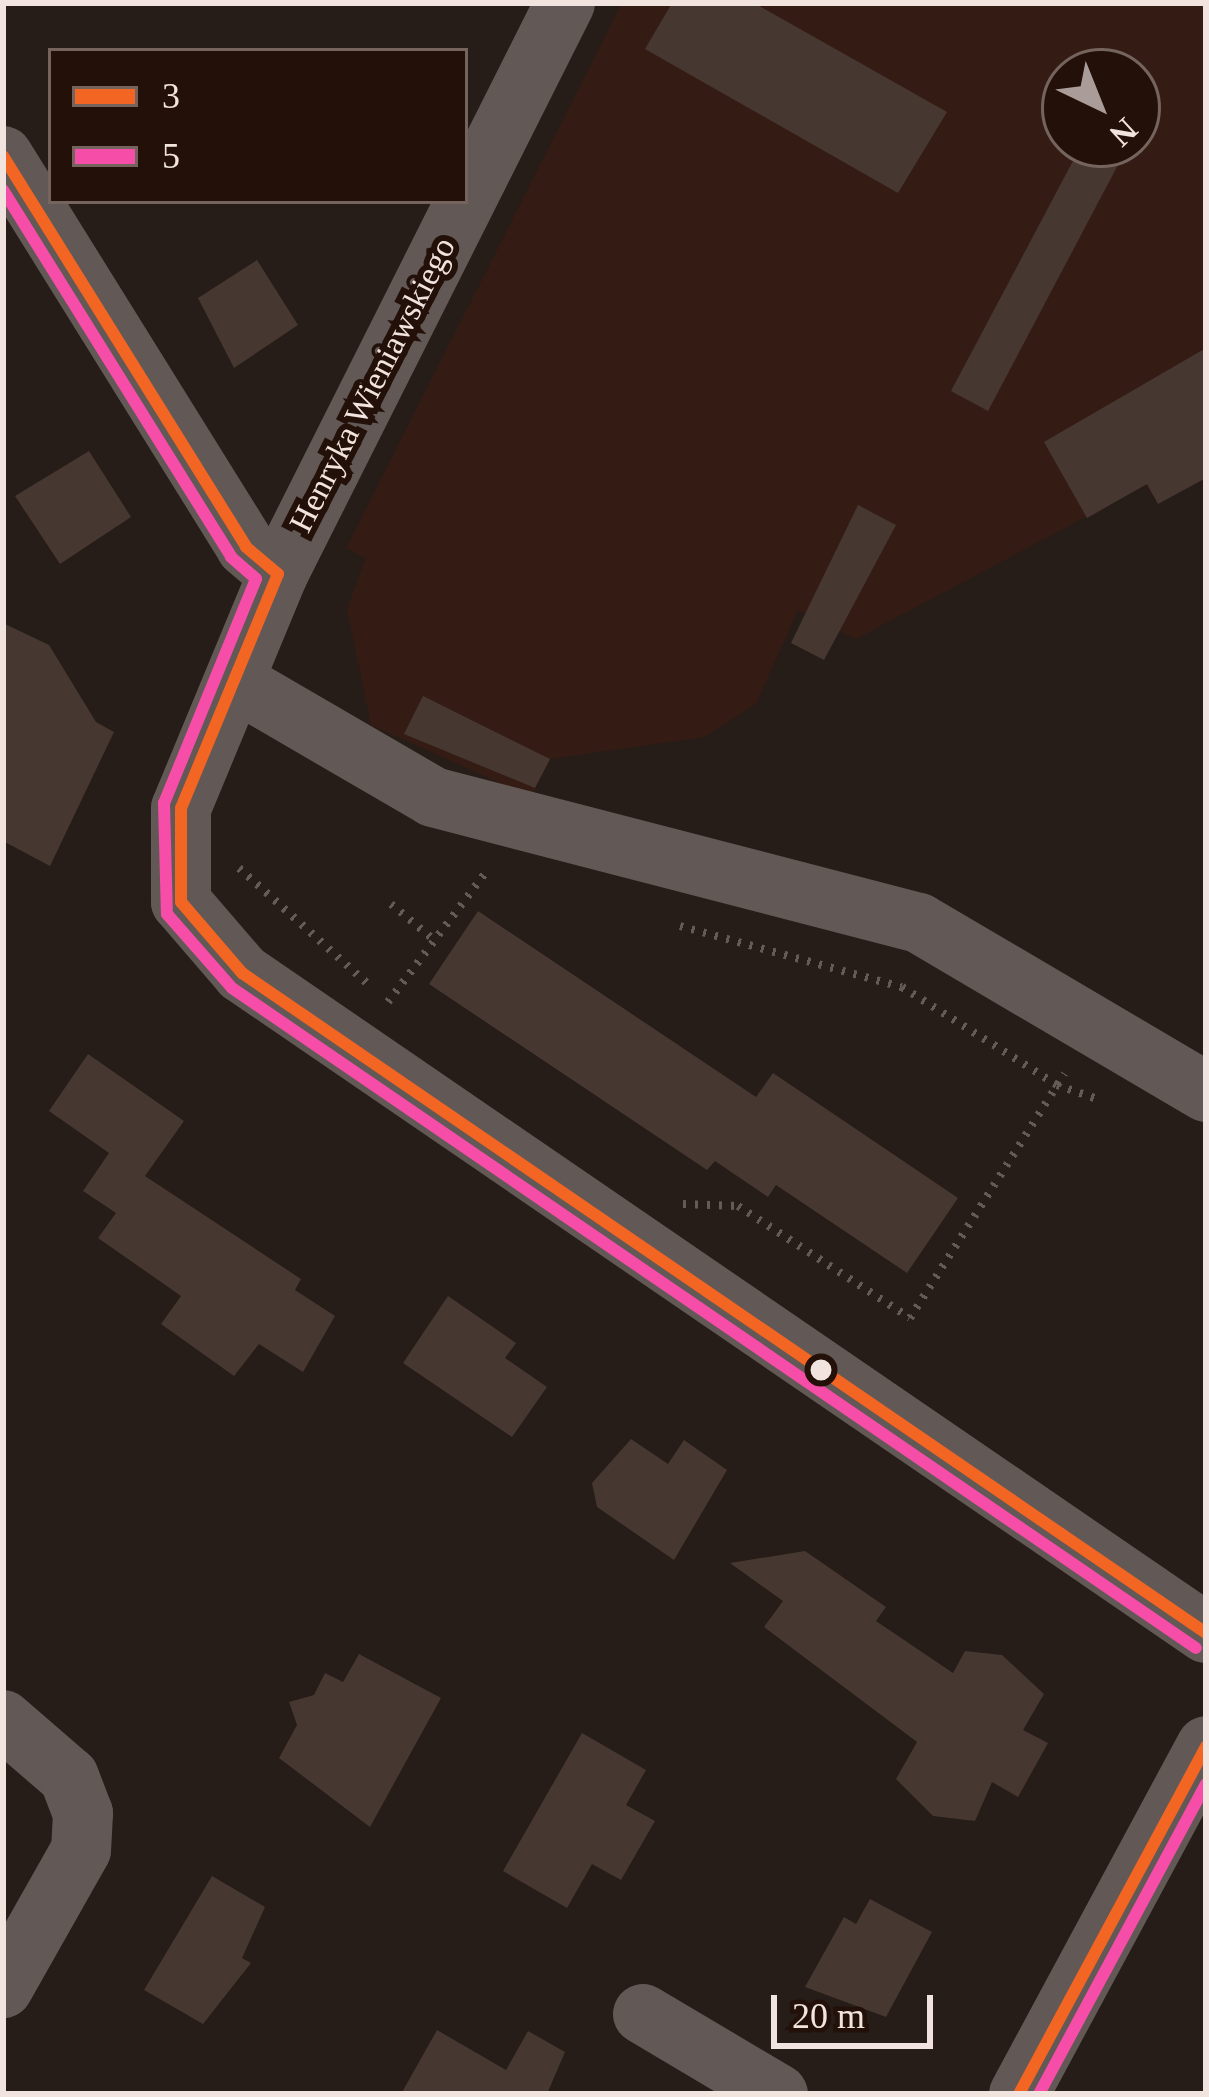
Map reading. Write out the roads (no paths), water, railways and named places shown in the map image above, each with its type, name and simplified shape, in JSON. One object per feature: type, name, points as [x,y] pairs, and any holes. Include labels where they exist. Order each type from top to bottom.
[{"type":"street","name":"Henryka Wieniawskiego","points":[[468,196],[565,3]]},
{"type":"street","points":[[3,156],[246,547],[278,574]]},
{"type":"street","name":"Henryka Wieniawskiego","points":[[464,204],[278,574],[181,808],[181,902],[242,973],[1206,1633]]},
{"type":"street","points":[[234,681],[433,797],[919,923],[1206,1092]]},
{"type":"street","points":[[3,1720],[70,1777],[83,1813],[81,1850],[3,1988]]},
{"type":"street","points":[[1019,2094],[1206,1745]]},
{"type":"street","points":[[643,2014],[778,2094]]}]
